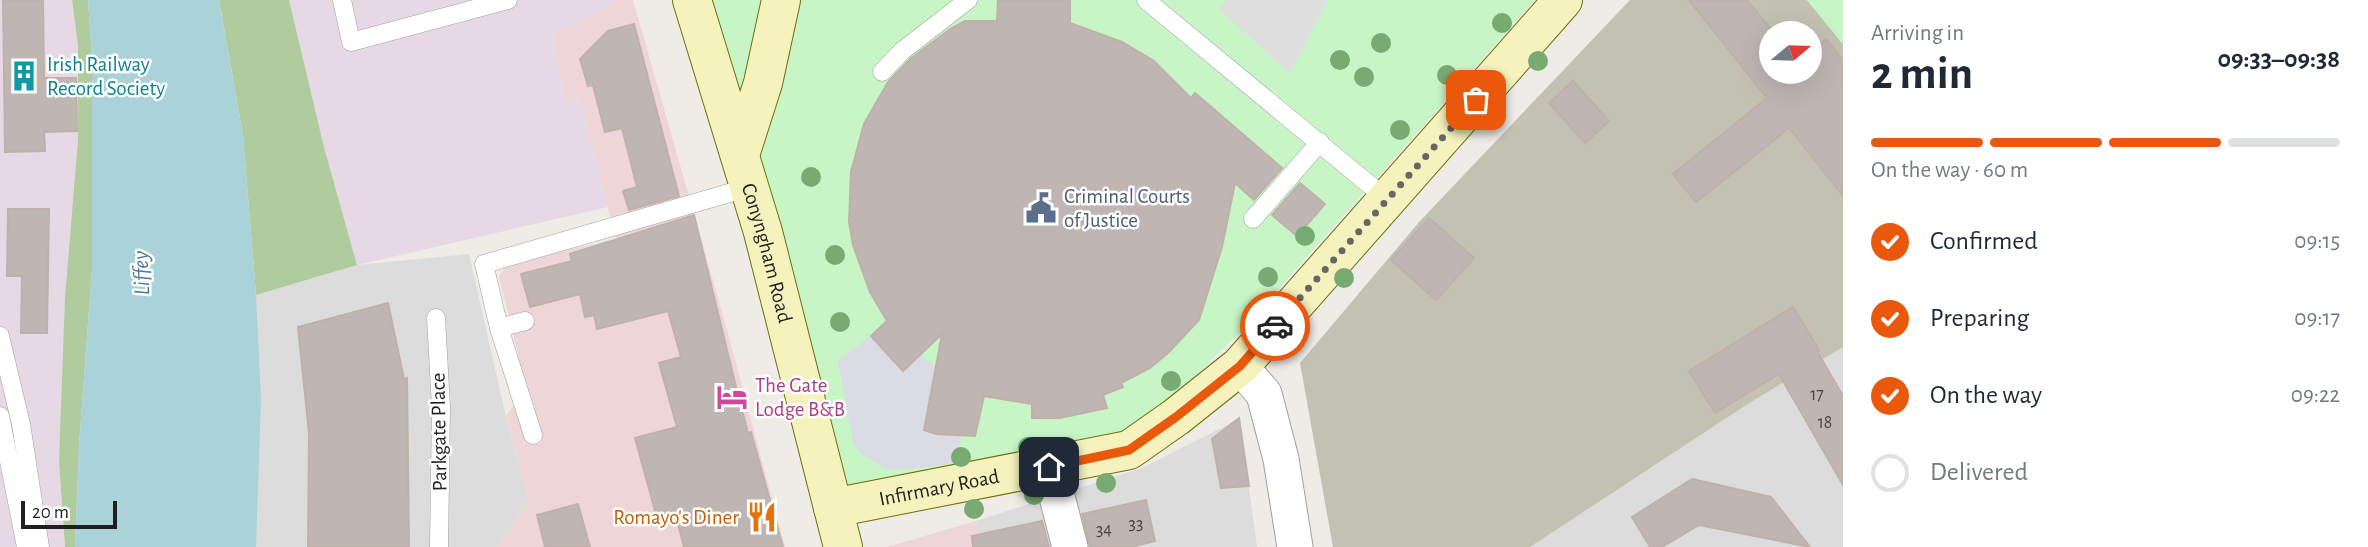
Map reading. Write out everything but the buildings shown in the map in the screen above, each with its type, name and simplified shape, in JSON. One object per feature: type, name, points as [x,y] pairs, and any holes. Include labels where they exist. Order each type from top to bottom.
[{"type":"main road","name":"Conyngham Road","points":[[692,0],[745,171],[843,547]]},
{"type":"main road","points":[[745,171],[781,0]]},
{"type":"main road","name":"Infirmary Road","points":[[833,508],[1129,450],[1240,366],[1563,0]]},
{"type":"street","points":[[1240,366],[1264,394],[1281,459],[1295,547]]},
{"type":"street","points":[[1049,467],[1070,547]]},
{"type":"lane","points":[[342,0],[351,42],[508,0]]},
{"type":"lane","points":[[882,72],[902,51],[968,0]]},
{"type":"lane","points":[[1146,0],[1388,200]]},
{"type":"lane","points":[[1253,219],[1320,142]]},
{"type":"lane","points":[[533,435],[499,328],[484,264],[745,171]]},
{"type":"lane","name":"Parkgate Place","points":[[436,318],[441,407],[439,547]]},
{"type":"lane","points":[[499,328],[525,321]]},
{"type":"lane","points":[[0,336],[21,424],[40,547]]},
{"type":"lane","points":[[0,416],[26,547]]},
{"type":"shaded area","points":[[0,0],[72,0],[78,46],[78,140],[59,461],[65,547],[0,547]]},
{"type":"shaded area","points":[[289,0],[620,0],[552,35],[565,101],[579,97],[608,207],[357,265],[324,147]]},
{"type":"shaded area","points":[[620,0],[633,0],[726,326],[785,547],[497,547],[529,500],[506,416],[526,387],[499,277],[507,264],[616,239],[579,97],[565,102],[552,35]]},
{"type":"shaded area","points":[[1226,0],[1328,0],[1290,74],[1219,9]]},
{"type":"shaded area","points":[[1630,0],[1807,0],[1843,44],[1843,347],[1751,402],[1530,547],[1333,547],[1300,363],[1420,221]]},
{"type":"shaded area","points":[[469,254],[506,417],[529,500],[497,547],[256,547],[256,295],[357,265]]},
{"type":"shaded area","points":[[871,336],[903,371],[920,355],[937,368],[925,428],[936,434],[961,436],[958,463],[901,470],[886,469],[861,454],[853,442],[838,361]]},
{"type":"shaded area","points":[[1843,347],[1843,547],[1530,547],[1751,402]]},
{"type":"shaded area","points":[[1235,421],[1240,423],[1257,547],[984,547],[976,521],[1142,468]]},
{"type":"shaded area","points":[[976,521],[984,547],[887,547]]},
{"type":"green space","points":[[72,0],[88,0],[92,55],[92,269],[79,446],[75,547],[65,547],[59,461],[65,298],[78,140],[78,46]]},
{"type":"green space","points":[[219,0],[289,0],[324,147],[357,265],[256,295],[243,135]]},
{"type":"green space","points":[[692,0],[1535,0],[1241,331],[1165,406],[1077,461],[833,508]]},
{"type":"green space","points":[[1807,0],[1843,0],[1843,44]]},
{"type":"water","name":"Liffey","points":[[88,0],[219,0],[243,135],[256,295],[261,400],[256,547],[75,547],[79,446],[92,269],[92,55]]},
{"type":"way so far","points":[[1275,326],[1476,100]]},
{"type":"place","name":"Irish Railway Record Society","points":[[24,76]]},
{"type":"place","name":"Criminal Courts of Justice","points":[[1041,208]]},
{"type":"place","name":"The Gate Lodge B&B","points":[[732,397]]},
{"type":"place","name":"Romayo's Diner","points":[[762,517]]},
{"type":"route","points":[[1049,467],[1129,450],[1240,366],[1275,326]]}]
